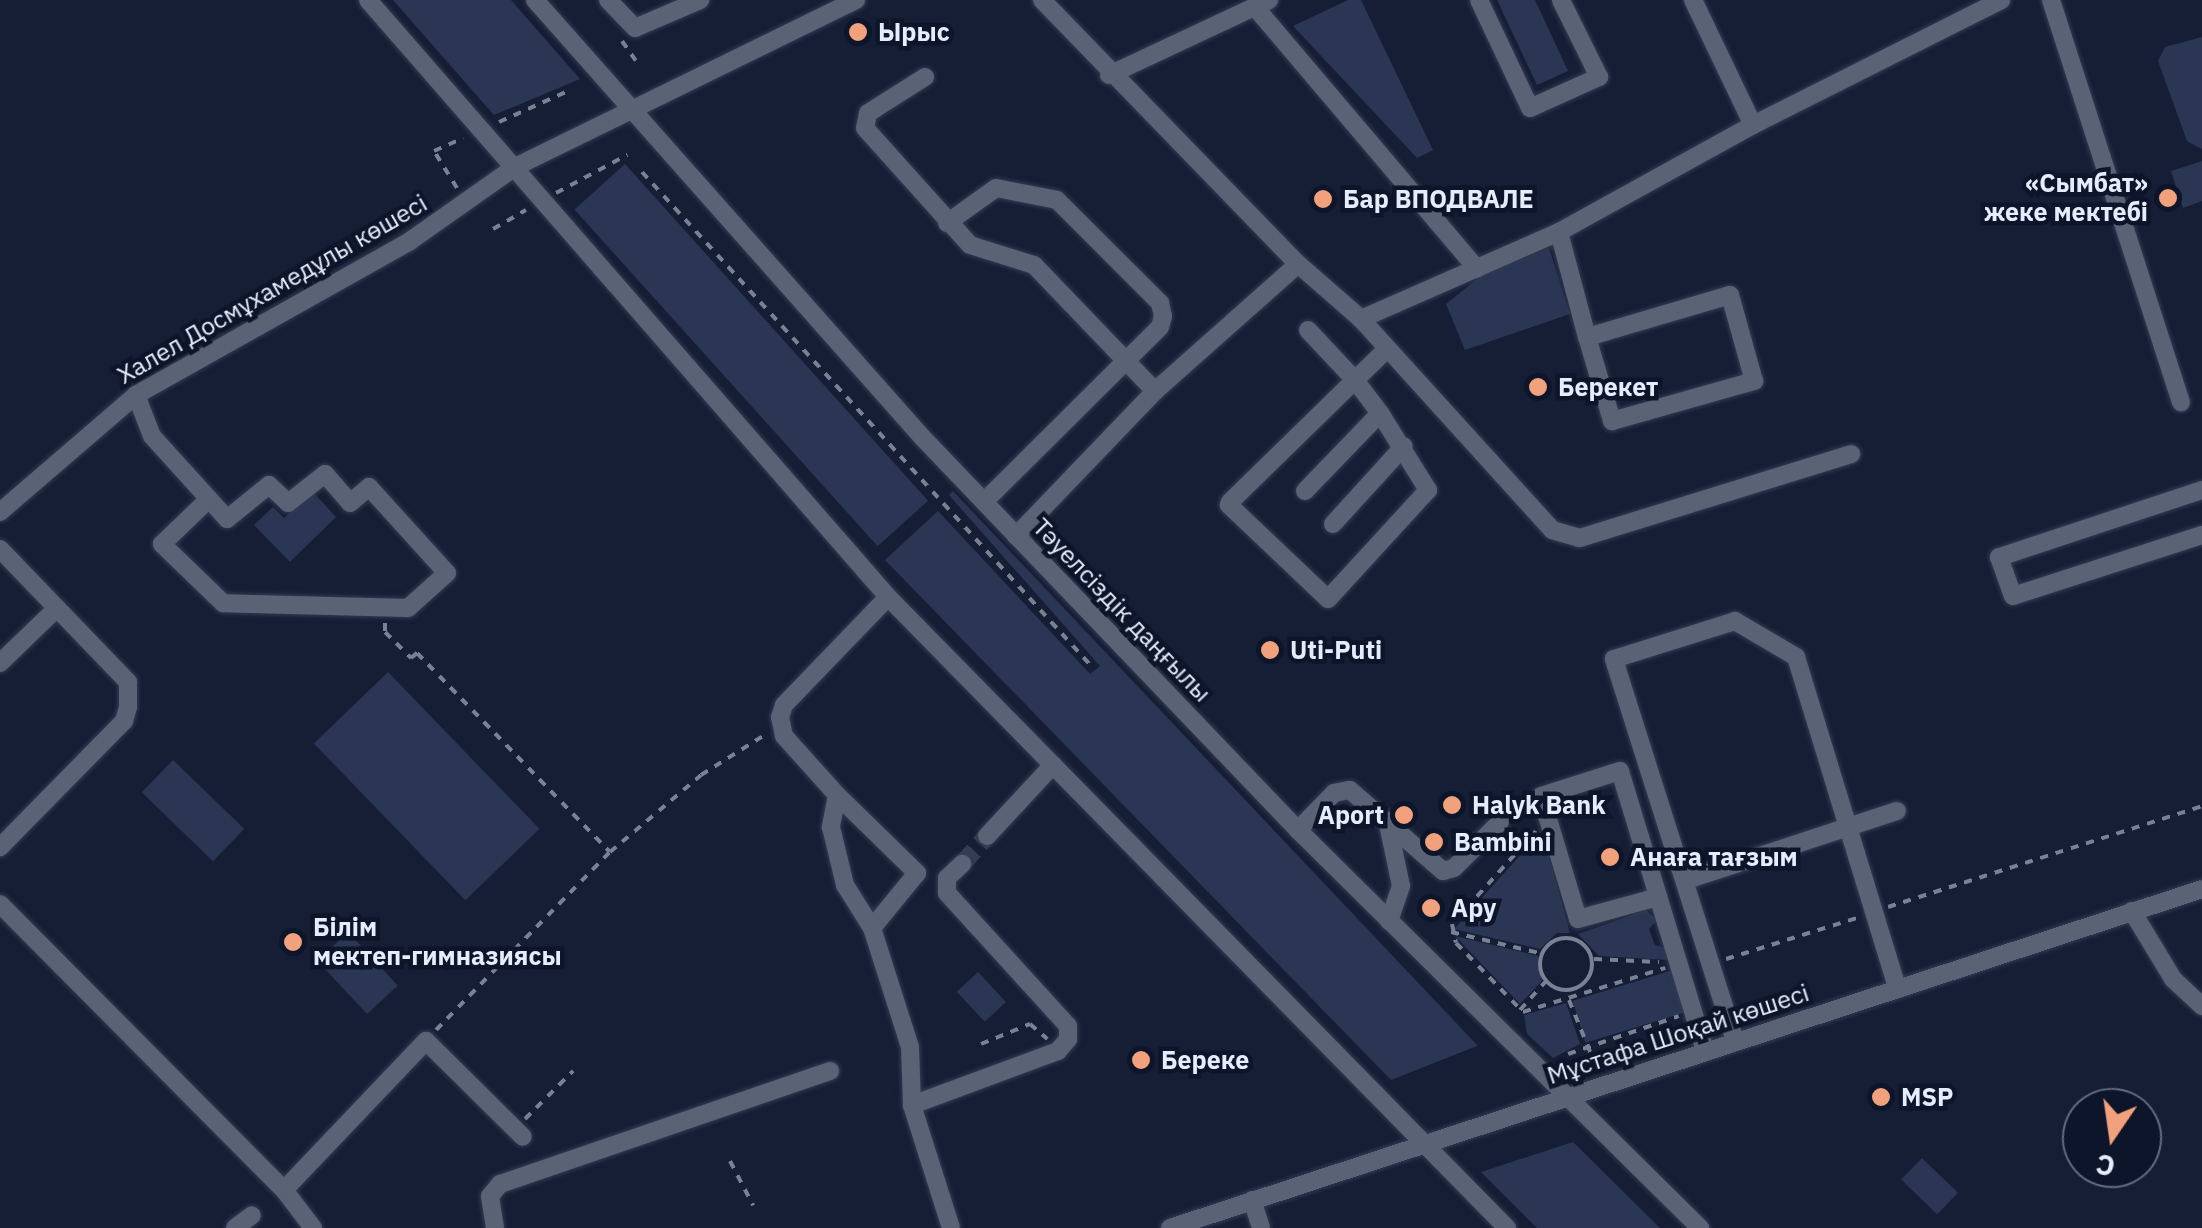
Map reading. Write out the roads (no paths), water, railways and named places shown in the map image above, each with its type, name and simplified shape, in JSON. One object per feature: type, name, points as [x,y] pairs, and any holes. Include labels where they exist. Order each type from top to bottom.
[{"type":"street","points":[[368,0],[888,597],[1507,1228]]},
{"type":"street","name":"Тәуелсіздік даңғылы","points":[[535,0],[1016,536],[1298,830],[1700,1228]]},
{"type":"street","points":[[608,0],[634,28],[700,0]]},
{"type":"street","name":"Халел Досмұхамедұлы көшесі","points":[[0,512],[136,395],[410,241],[515,167],[856,0]]},
{"type":"street","points":[[1042,0],[1109,75],[1298,264],[1360,319],[1522,502],[1552,530],[1580,538],[1851,454]]},
{"type":"street","points":[[1478,0],[1530,108],[1598,77],[1561,0]]},
{"type":"street","points":[[1693,0],[1753,125]]},
{"type":"street","points":[[1360,319],[1559,232],[1753,125],[2001,0]]},
{"type":"street","points":[[2051,0],[2181,404]]},
{"type":"street","points":[[1109,75],[1262,4],[1477,269]]},
{"type":"street","points":[[925,77],[868,112],[865,128],[970,245],[1034,264],[1156,392]]},
{"type":"street","points":[[947,223],[996,188],[1058,200],[1160,304],[1160,327],[984,502]]},
{"type":"street","points":[[1559,232],[1587,337],[1612,422],[1754,382],[1730,295],[1587,337]]},
{"type":"street","points":[[1016,536],[1156,392],[1298,264]]},
{"type":"street","points":[[1308,330],[1355,380],[1427,480],[1424,500],[1328,599],[1230,508],[1355,380],[1387,349]]},
{"type":"street","points":[[136,395],[152,436],[209,498],[227,519],[269,485],[288,503],[324,474],[350,503],[370,488],[446,573],[408,608],[223,603],[162,544],[209,498]]},
{"type":"street","points":[[1305,491],[1380,413]]},
{"type":"street","points":[[1333,524],[1404,446]]},
{"type":"street","points":[[2202,490],[1999,558],[2013,596],[2202,535]]},
{"type":"street","points":[[0,549],[128,682],[124,721],[0,847]]},
{"type":"street","points":[[872,928],[917,872],[837,795],[784,736],[782,725],[784,705],[888,597]]},
{"type":"street","points":[[0,663],[56,608]]},
{"type":"street","points":[[1736,1041],[1688,880],[1614,660],[1734,621],[1796,657],[1852,825],[1897,988]]},
{"type":"street","points":[[987,836],[1053,765]]},
{"type":"street","points":[[1658,897],[1578,920],[1541,796],[1620,771],[1706,1051]]},
{"type":"street","points":[[1298,830],[1342,788],[1442,870],[1454,868],[1500,822]]},
{"type":"street","points":[[837,795],[831,827],[845,885],[872,928],[910,1047],[912,1105],[951,1228]]},
{"type":"street","points":[[1688,880],[1897,810]]},
{"type":"street","points":[[1389,829],[1400,886],[1389,921]]},
{"type":"street","points":[[912,1105],[1058,1050],[1068,1039],[1068,1026],[947,892],[948,878],[962,864]]},
{"type":"street","name":"Мұстафа Шоқай көшесі","points":[[1170,1228],[2202,889]]},
{"type":"street","points":[[0,904],[284,1190],[313,1228]]},
{"type":"street","points":[[2132,912],[2172,979],[2202,1006]]},
{"type":"street","points":[[284,1190],[426,1041],[519,1134]]},
{"type":"street","points":[[495,1228],[490,1196],[500,1184],[830,1070]]},
{"type":"street","points":[[1252,1200],[1262,1228]]},
{"type":"street","points":[[235,1228],[252,1214]]},
{"type":"tunnel","points":[[962,864],[987,836]]},
{"type":"place","name":"Ырыс","points":[[858,32]]},
{"type":"place","name":"«Сымбат» жеке мектебі","points":[[2168,198]]},
{"type":"place","name":"Бар ВПОДВАЛЕ","points":[[1323,199]]},
{"type":"place","name":"Берекет","points":[[1538,387]]},
{"type":"place","name":"Uti-Puti","points":[[1270,650]]},
{"type":"place","name":"Halyk Bank","points":[[1452,805]]},
{"type":"place","name":"Aport","points":[[1404,815]]},
{"type":"place","name":"Bambini","points":[[1434,842]]},
{"type":"place","name":"Анаға тағзым","points":[[1610,857]]},
{"type":"place","name":"Ару","points":[[1431,908]]},
{"type":"place","name":"Білім мектеп-гимназиясы","points":[[293,942]]},
{"type":"place","name":"Береке","points":[[1141,1060]]},
{"type":"place","name":"MSP","points":[[1881,1097]]}]
